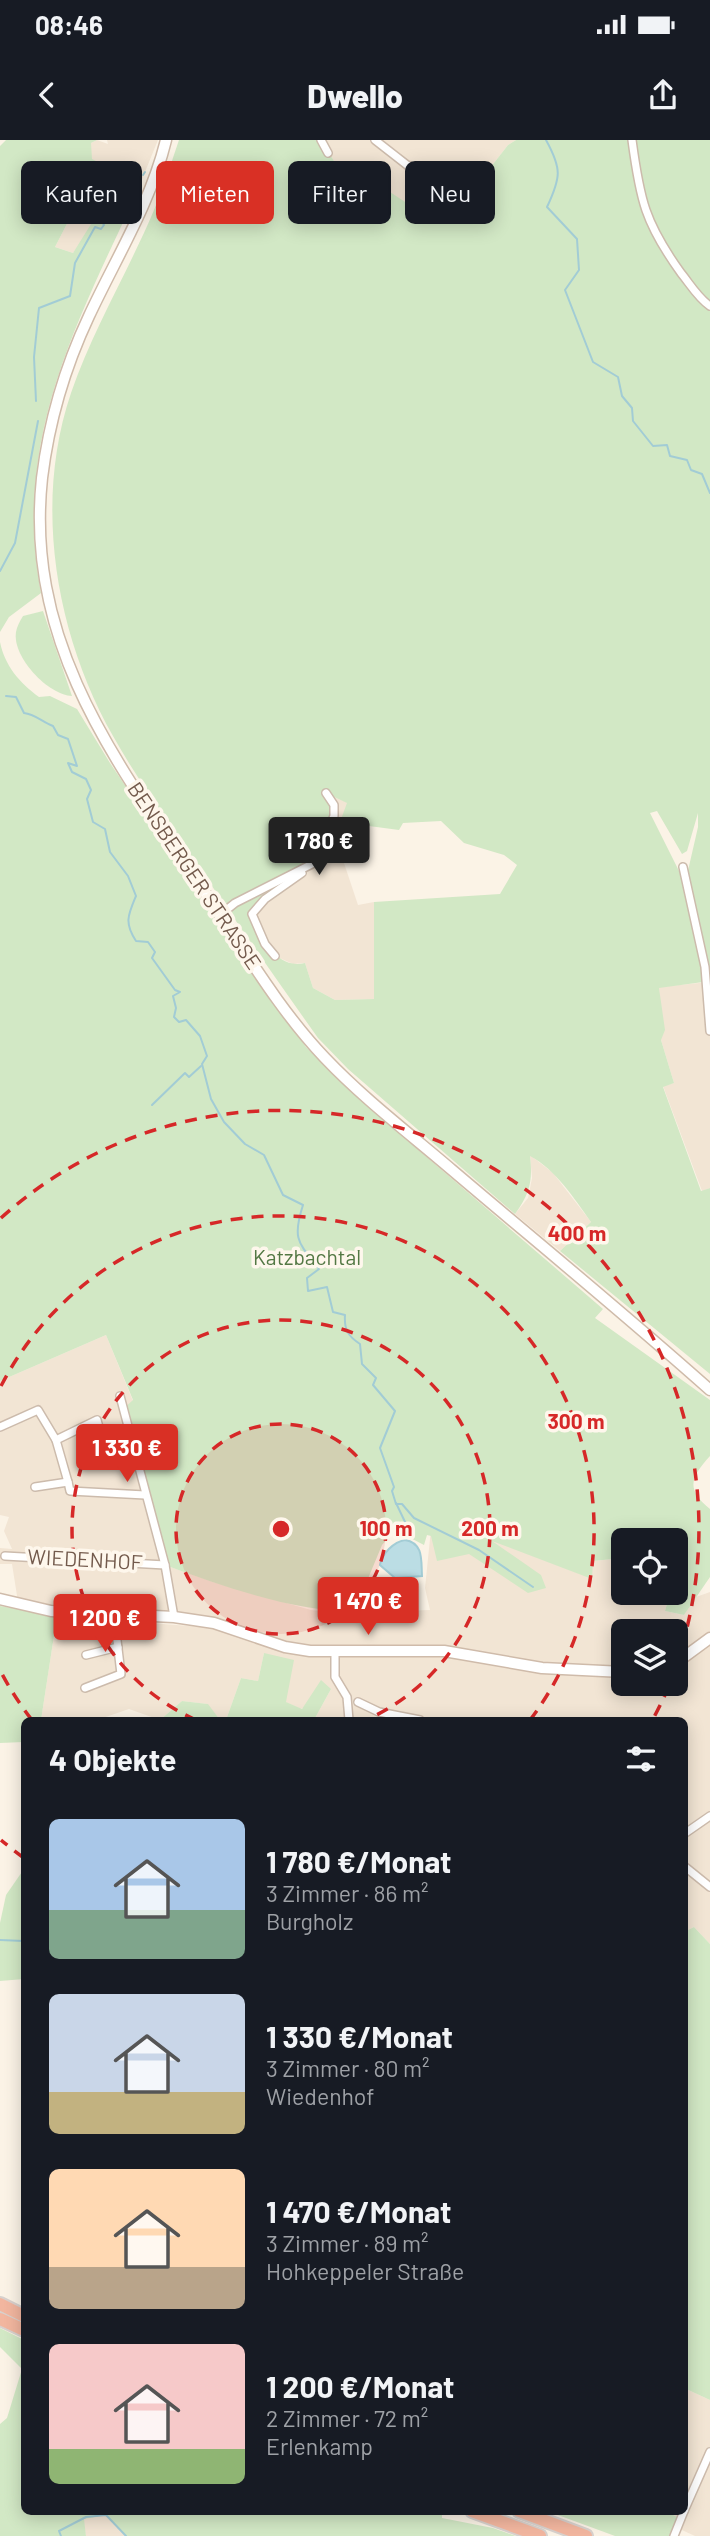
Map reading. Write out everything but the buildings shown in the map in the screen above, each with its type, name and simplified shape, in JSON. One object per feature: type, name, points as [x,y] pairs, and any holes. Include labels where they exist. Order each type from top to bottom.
[{"type":"highway","points":[[0,2304],[21,2314]]},
{"type":"highway","points":[[0,2319],[21,2329]]},
{"type":"highway","points":[[483,2515],[540,2536]]},
{"type":"highway","points":[[530,2515],[586,2536]]},
{"type":"main road","name":"BENSBERGER STRASSE","points":[[166,140],[144,203],[80,335],[54,409],[42,487],[40,529],[44,571],[58,640],[83,702],[125,775],[290,1016],[347,1079],[710,1390]]},
{"type":"main road","points":[[0,1599],[35,1609],[174,1617],[214,1623],[285,1647],[335,1653],[444,1651],[542,1668],[611,1671]]},
{"type":"main road","points":[[688,1655],[710,1638]]},
{"type":"street","points":[[321,140],[328,153]]},
{"type":"street","points":[[375,140],[405,163]]},
{"type":"street","points":[[632,140],[639,196],[648,221],[688,282],[710,306]]},
{"type":"street","points":[[275,956],[265,944],[252,914],[265,899],[308,868],[318,855],[334,816],[334,805],[326,793]]},
{"type":"street","points":[[683,867],[705,967],[710,1031]]},
{"type":"street","points":[[220,915],[284,877],[308,868]]},
{"type":"street","name":"WIEDENHOF","points":[[120,1396],[165,1564],[174,1617]]},
{"type":"street","points":[[0,1427],[38,1410],[56,1440],[70,1490],[145,1495]]},
{"type":"street","points":[[56,1440],[97,1420],[104,1446]]},
{"type":"street","points":[[35,1488],[68,1482]]},
{"type":"street","name":"WIEDENHOF","points":[[5,1556],[165,1564]]},
{"type":"street","points":[[85,1688],[121,1674],[114,1615]]},
{"type":"street","points":[[86,1655],[118,1647]]},
{"type":"street","points":[[335,1653],[335,1677],[346,1695],[349,1717]]},
{"type":"street","points":[[346,1695],[355,1693],[358,1702]]},
{"type":"street","points":[[349,1704],[358,1702],[379,1712],[405,1717]]},
{"type":"street","points":[[688,1828],[710,1815]]},
{"type":"street","points":[[688,1869],[710,1887]]},
{"type":"street","points":[[688,2502],[710,2452]]},
{"type":"street","points":[[674,2536],[682,2515]]},
{"type":"shaded area","points":[[97,140],[108,144],[107,140],[158,140],[142,179],[142,161],[94,161],[89,150],[91,143]]},
{"type":"shaded area","points":[[321,140],[516,140],[508,145],[495,162],[405,161],[405,203],[391,195],[391,161],[334,161]]},
{"type":"shaded area","points":[[67,224],[94,224],[73,253],[55,247]]},
{"type":"shaded area","points":[[326,793],[348,803],[335,835],[359,831],[364,857],[344,863],[358,905],[374,902],[375,999],[335,1000],[313,988],[305,963],[293,964],[275,956],[254,920],[257,908]]},
{"type":"shaded area","points":[[710,976],[710,1188],[702,1191],[663,1086],[674,1083],[661,1040],[659,987],[709,982]]},
{"type":"shaded area","points":[[530,1155],[553,1173],[591,1222],[560,1251],[515,1214],[528,1198],[532,1178]]},
{"type":"shaded area","points":[[106,1335],[133,1401],[165,1565],[213,1582],[311,1610],[336,1613],[430,1610],[425,1588],[431,1529],[452,1525],[591,1578],[593,1561],[611,1559],[611,1605],[667,1605],[665,1611],[684,1615],[696,1597],[710,1592],[710,1634],[688,1650],[688,1619],[611,1619],[611,1667],[542,1664],[458,1650],[332,1648],[286,1642],[215,1619],[174,1612],[56,1608],[18,1602],[12,1564],[0,1564],[0,1548],[12,1549],[4,1531],[9,1517],[0,1515],[0,1381]]},
{"type":"shaded area","points":[[57,1616],[216,1628],[285,1651],[335,1657],[424,1655],[611,1674],[611,1696],[688,1696],[688,1659],[710,1643],[710,1944],[694,1927],[688,1930],[688,1717],[316,1717],[331,1689],[301,1709],[285,1702],[264,1653],[258,1681],[241,1678],[227,1717],[218,1717],[207,1704],[182,1701],[163,1717],[152,1717],[129,1709],[106,1717],[41,1717]]},
{"type":"shaded area","points":[[688,2390],[710,2400],[710,2536],[695,2536],[673,2526],[677,2517],[673,2515],[688,2515]]},
{"type":"shaded area","points":[[106,2515],[126,2536],[86,2536],[83,2518]]},
{"type":"green space","points":[[6,140],[97,140],[91,143],[92,159],[96,161],[21,161],[21,224],[67,224],[55,247],[73,253],[91,224],[123,224],[70,342],[42,437],[35,487],[34,538],[41,593],[9,617],[0,632],[0,146]]},
{"type":"green space","points":[[179,140],[321,140],[334,161],[288,161],[288,224],[391,224],[391,193],[405,202],[405,224],[495,224],[495,162],[508,145],[516,140],[710,140],[710,976],[687,875],[698,827],[698,813],[687,851],[682,854],[657,811],[650,813],[682,877],[702,967],[703,982],[659,988],[665,1030],[661,1040],[674,1083],[663,1087],[701,1191],[710,1188],[710,1374],[560,1251],[591,1222],[564,1185],[548,1169],[530,1156],[529,1186],[515,1214],[348,1069],[318,1038],[142,783],[93,697],[77,656],[65,613],[56,569],[53,524],[54,480],[60,436],[80,369],[156,205],[156,224],[274,224],[274,161],[172,161]],"holes":[[[328,794],[347,803],[340,822],[367,820],[369,826],[399,830],[403,823],[441,821],[464,843],[504,855],[517,865],[500,894],[374,902],[374,999],[335,1000],[313,988],[305,963],[294,964],[278,956],[266,941],[252,914],[318,855],[334,805]]]},
{"type":"green space","points":[[43,611],[72,696],[63,694],[43,682],[26,663],[16,642],[16,632],[23,616]]},
{"type":"green space","name":"Katzbachtal","points":[[0,642],[9,666],[32,691],[39,697],[50,696],[77,709],[110,763],[224,932],[306,1047],[357,1097],[603,1309],[595,1318],[710,1400],[710,1456],[698,1470],[694,1489],[710,1509],[710,1577],[684,1615],[665,1611],[667,1605],[688,1605],[688,1528],[611,1528],[611,1559],[593,1561],[592,1579],[492,1541],[541,1575],[546,1588],[528,1593],[469,1554],[437,1561],[431,1536],[427,1535],[424,1545],[395,1530],[382,1545],[362,1593],[370,1612],[317,1609],[266,1598],[165,1565],[122,1410],[133,1400],[106,1335],[0,1381]]},
{"type":"green space","points":[[0,1606],[57,1616],[41,1717],[21,1717],[21,1742],[0,1743]]},
{"type":"green space","points":[[264,1653],[294,1660],[286,1702],[302,1709],[321,1680],[331,1689],[316,1717],[227,1717],[241,1678],[258,1681]]},
{"type":"green space","points":[[182,1701],[208,1704],[218,1717],[163,1717]]},
{"type":"green space","points":[[21,1873],[21,1979],[0,1981],[0,1923],[6,1895]]},
{"type":"green space","points":[[694,1927],[710,1944],[710,2400],[688,2390],[688,1930]]},
{"type":"green space","points":[[0,2328],[21,2338],[21,2368],[0,2347]]},
{"type":"green space","points":[[21,2372],[21,2515],[106,2515],[84,2519],[86,2536],[0,2536],[0,2424],[7,2418]]},
{"type":"green space","points":[[106,2515],[442,2515],[442,2518],[493,2528],[516,2536],[126,2536]]},
{"type":"green space","points":[[558,2515],[677,2517],[669,2536],[615,2536]]},
{"type":"water","points":[[405,1540],[416,1545],[418,1549],[422,1576],[395,1578],[380,1565],[389,1549]]},
{"type":"waterway","points":[[546,140],[555,158],[558,173],[547,207],[577,239],[579,270],[565,290],[593,362],[618,377],[622,396],[632,408],[633,421],[653,446],[667,445],[670,456],[687,460],[691,470],[702,474],[710,493]]},
{"type":"waterway","points":[[36,401],[34,357],[39,308],[70,296],[75,263],[95,227],[101,229],[103,224]]},
{"type":"waterway","points":[[0,571],[15,543],[38,421]]},
{"type":"waterway","points":[[6,696],[16,697],[24,713],[53,726],[58,735],[68,739],[77,766],[68,763],[72,772],[86,779],[91,790],[87,799],[93,822],[105,829],[110,852],[128,876],[136,896],[128,919],[132,935],[136,941],[148,942],[155,952],[152,958],[175,990],[180,992],[173,996],[176,1008],[174,1017],[179,1022],[186,1020],[200,1036],[207,1056],[202,1064],[211,1099],[224,1122],[245,1144],[264,1155],[283,1195],[303,1205],[298,1226],[299,1240],[319,1269],[307,1278],[308,1291],[327,1287],[333,1312],[345,1315],[348,1332],[360,1344],[362,1364],[376,1378],[373,1385],[395,1411],[380,1448],[394,1487],[392,1491],[396,1504],[402,1504],[414,1518],[479,1550],[533,1587]]},
{"type":"waterway","points":[[152,1105],[185,1073],[189,1077],[201,1066]]},
{"type":"waterway","points":[[396,1503],[406,1524],[407,1538]]},
{"type":"waterway","points":[[0,1940],[21,1941]]},
{"type":"waterway","points":[[61,2536],[59,2531],[86,2517],[106,2515],[126,2536]]}]
